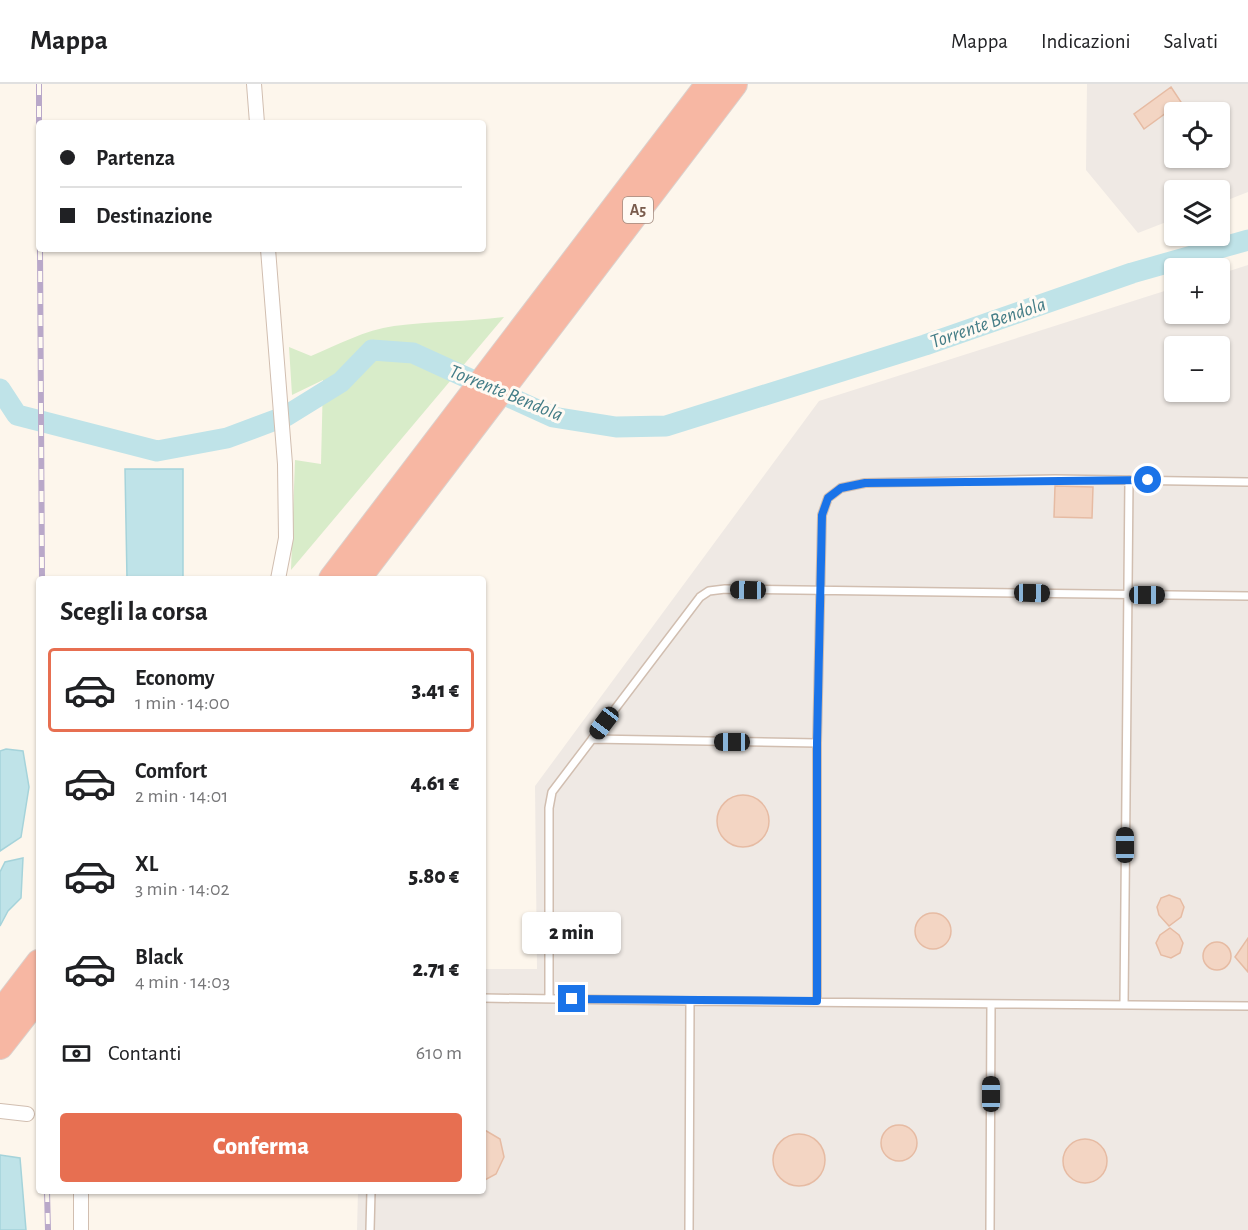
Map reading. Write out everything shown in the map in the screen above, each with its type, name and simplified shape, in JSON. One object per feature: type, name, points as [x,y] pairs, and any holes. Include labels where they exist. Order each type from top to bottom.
[{"type":"highway","name":"A5","points":[[359,576],[489,389],[709,84]]},
{"type":"highway","name":"A5","points":[[532,331],[734,84]]},
{"type":"highway","name":"A5","points":[[334,576],[489,389]]},
{"type":"highway","points":[[0,1046],[10,1017],[29,992],[36,972]]},
{"type":"street","points":[[254,84],[257,120]]},
{"type":"street","points":[[268,252],[283,431],[286,538],[279,576]]},
{"type":"street","points":[[0,1111],[27,1114]]},
{"type":"street","points":[[81,1194],[81,1230]]},
{"type":"lane","points":[[817,1001],[819,590],[822,515],[828,498],[841,488],[865,483],[1129,480],[1248,482]]},
{"type":"lane","points":[[1124,1005],[1129,480]]},
{"type":"lane","points":[[549,999],[549,808],[552,792],[700,597],[709,591],[819,590],[1248,596]]},
{"type":"lane","points":[[592,739],[817,743]]},
{"type":"lane","points":[[486,998],[1248,1006]]},
{"type":"lane","points":[[689,1230],[690,1001]]},
{"type":"lane","points":[[990,1230],[991,1004]]},
{"type":"lane","points":[[370,1230],[371,1194]]},
{"type":"shaded area","points":[[1087,84],[1248,84],[1248,192],[1230,199],[1230,180],[1164,180],[1164,223],[1138,233],[1086,170]]},
{"type":"shaded area","points":[[1248,265],[1248,1230],[357,1230],[358,1194],[486,1194],[486,969],[537,969],[535,786],[819,401],[1164,291],[1164,324],[1230,324],[1230,271]]},
{"type":"green space","points":[[504,317],[291,570],[295,460],[321,464],[323,380],[292,395],[289,347],[311,356],[351,338],[383,328]]},
{"type":"water","points":[[125,469],[183,469],[183,576],[127,576]]},
{"type":"water","points":[[6,749],[23,751],[29,787],[21,837],[0,851],[0,751]]},
{"type":"water","points":[[23,858],[21,898],[8,911],[0,926],[0,872],[5,862]]},
{"type":"water","points":[[0,1155],[20,1158],[26,1230],[0,1230]]},
{"type":"building","points":[[1171,87],[1181,102],[1164,102],[1164,114],[1144,129],[1134,114]]},
{"type":"building","points":[[1055,486],[1093,487],[1092,518],[1054,517]]},
{"type":"building","points":[[738,795],[748,795],[758,799],[765,806],[769,821],[765,836],[758,843],[748,847],[738,847],[728,843],[721,836],[717,826],[717,816],[721,806],[728,799]]},
{"type":"building","points":[[1169,895],[1180,899],[1184,907],[1181,917],[1169,926],[1159,915],[1157,907],[1161,898]]},
{"type":"building","points":[[933,913],[946,918],[951,931],[946,944],[933,949],[920,944],[915,931],[920,918]]},
{"type":"building","points":[[1170,928],[1179,935],[1183,943],[1180,953],[1171,958],[1161,955],[1156,943],[1160,935]]},
{"type":"building","points":[[1248,938],[1248,972],[1235,957]]},
{"type":"building","points":[[1217,942],[1227,946],[1231,956],[1227,966],[1217,970],[1207,966],[1203,956],[1207,946]]},
{"type":"building","points":[[899,1125],[912,1130],[917,1143],[912,1156],[899,1161],[886,1156],[881,1143],[886,1130]]},
{"type":"building","points":[[486,1131],[500,1139],[504,1157],[496,1174],[486,1179]]},
{"type":"building","points":[[794,1134],[804,1134],[814,1138],[821,1145],[825,1160],[821,1175],[814,1182],[804,1186],[794,1186],[784,1182],[777,1175],[773,1165],[773,1155],[777,1145],[784,1138]]},
{"type":"building","points":[[1085,1139],[1093,1140],[1101,1145],[1106,1153],[1106,1169],[1101,1177],[1093,1182],[1085,1183],[1077,1182],[1069,1177],[1064,1169],[1063,1161],[1064,1153],[1069,1145],[1077,1140]]},
{"type":"waterway","name":"Torrente Bendola","points":[[0,389],[17,415],[157,451],[227,438],[286,416],[341,382],[372,350],[413,353],[553,417],[616,427],[666,426],[925,345],[1132,273],[1248,240]]},
{"type":"railway","points":[[39,84],[39,120]]},
{"type":"railway","points":[[40,252],[42,576]]},
{"type":"railway","points":[[47,1194],[48,1230]]},
{"type":"route","points":[[572,999],[817,1001],[819,590],[822,515],[828,498],[841,488],[865,483],[1055,479],[1148,480]]}]
